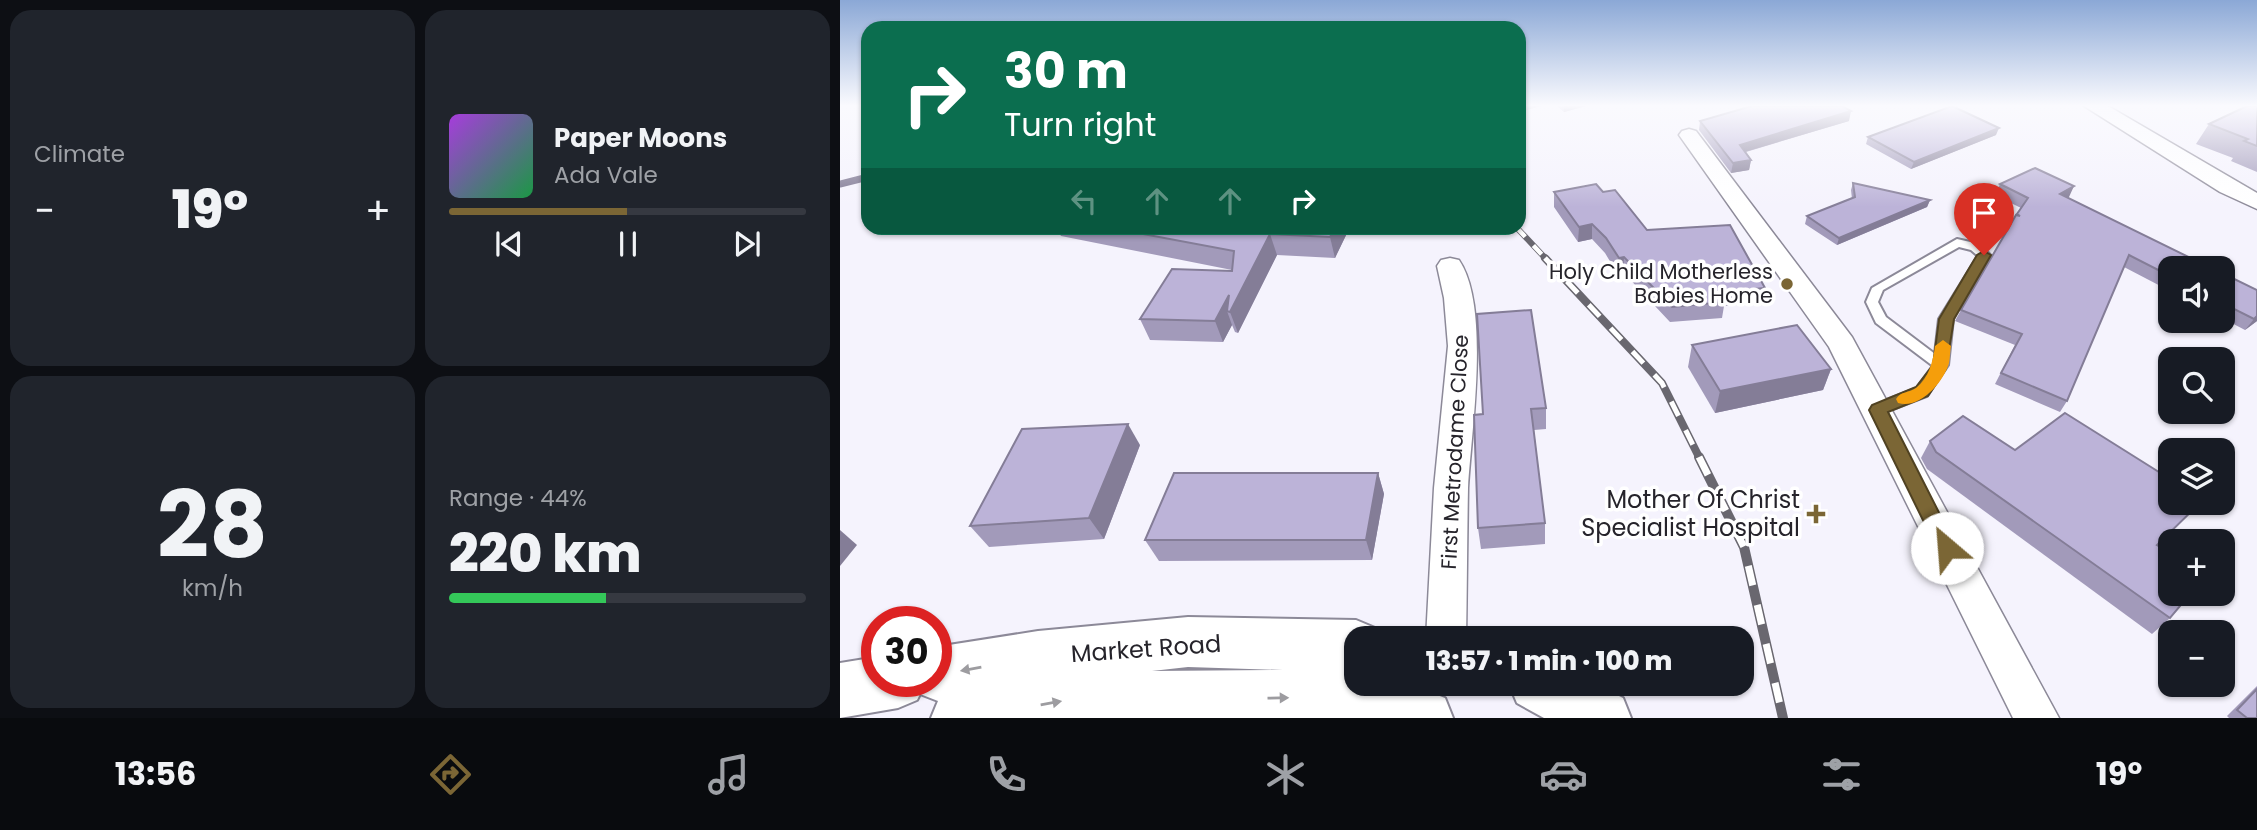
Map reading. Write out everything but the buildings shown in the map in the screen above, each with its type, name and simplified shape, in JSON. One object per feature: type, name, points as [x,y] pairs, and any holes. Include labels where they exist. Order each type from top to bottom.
[{"type":"main road","name":"Market Road","points":[[952,671],[1038,657],[1188,642],[1344,646]]},
{"type":"main road","points":[[840,691],[861,687]]},
{"type":"main road","points":[[1560,696],[1603,718]]},
{"type":"main road","name":"Market Road","points":[[959,718],[1065,700],[1340,697],[1425,718]]},
{"type":"street","points":[[1692,140],[1842,344],[1878,410],[1958,572],[2037,718]]},
{"type":"street","points":[[2149,140],[2257,202]]},
{"type":"street","name":"First Metrodame Close","points":[[1446,626],[1451,488],[1464,346],[1458,299],[1450,266]]},
{"type":"lane","points":[[1878,410],[1922,392],[1941,365],[1946,319],[1984,255],[1975,247],[1957,243],[1878,288],[1872,302],[1881,320],[1941,365]]},
{"type":"waterway","points":[[840,184],[861,179]]},
{"type":"railway","points":[[1524,235],[1547,260]]},
{"type":"railway","points":[[1545,258],[1662,383],[1744,547],[1783,718]]},
{"type":"slow traffic","points":[[1904,399],[1922,392],[1941,365],[1943,346]]},
{"type":"place","name":"Holy Child Motherless Babies Home","points":[[1787,284]]},
{"type":"place","name":"Mother Of Christ Specialist Hospital","points":[[1816,514]]},
{"type":"route","points":[[1947,548],[1878,410],[1922,392],[1941,365],[1946,319],[1984,255]]}]
